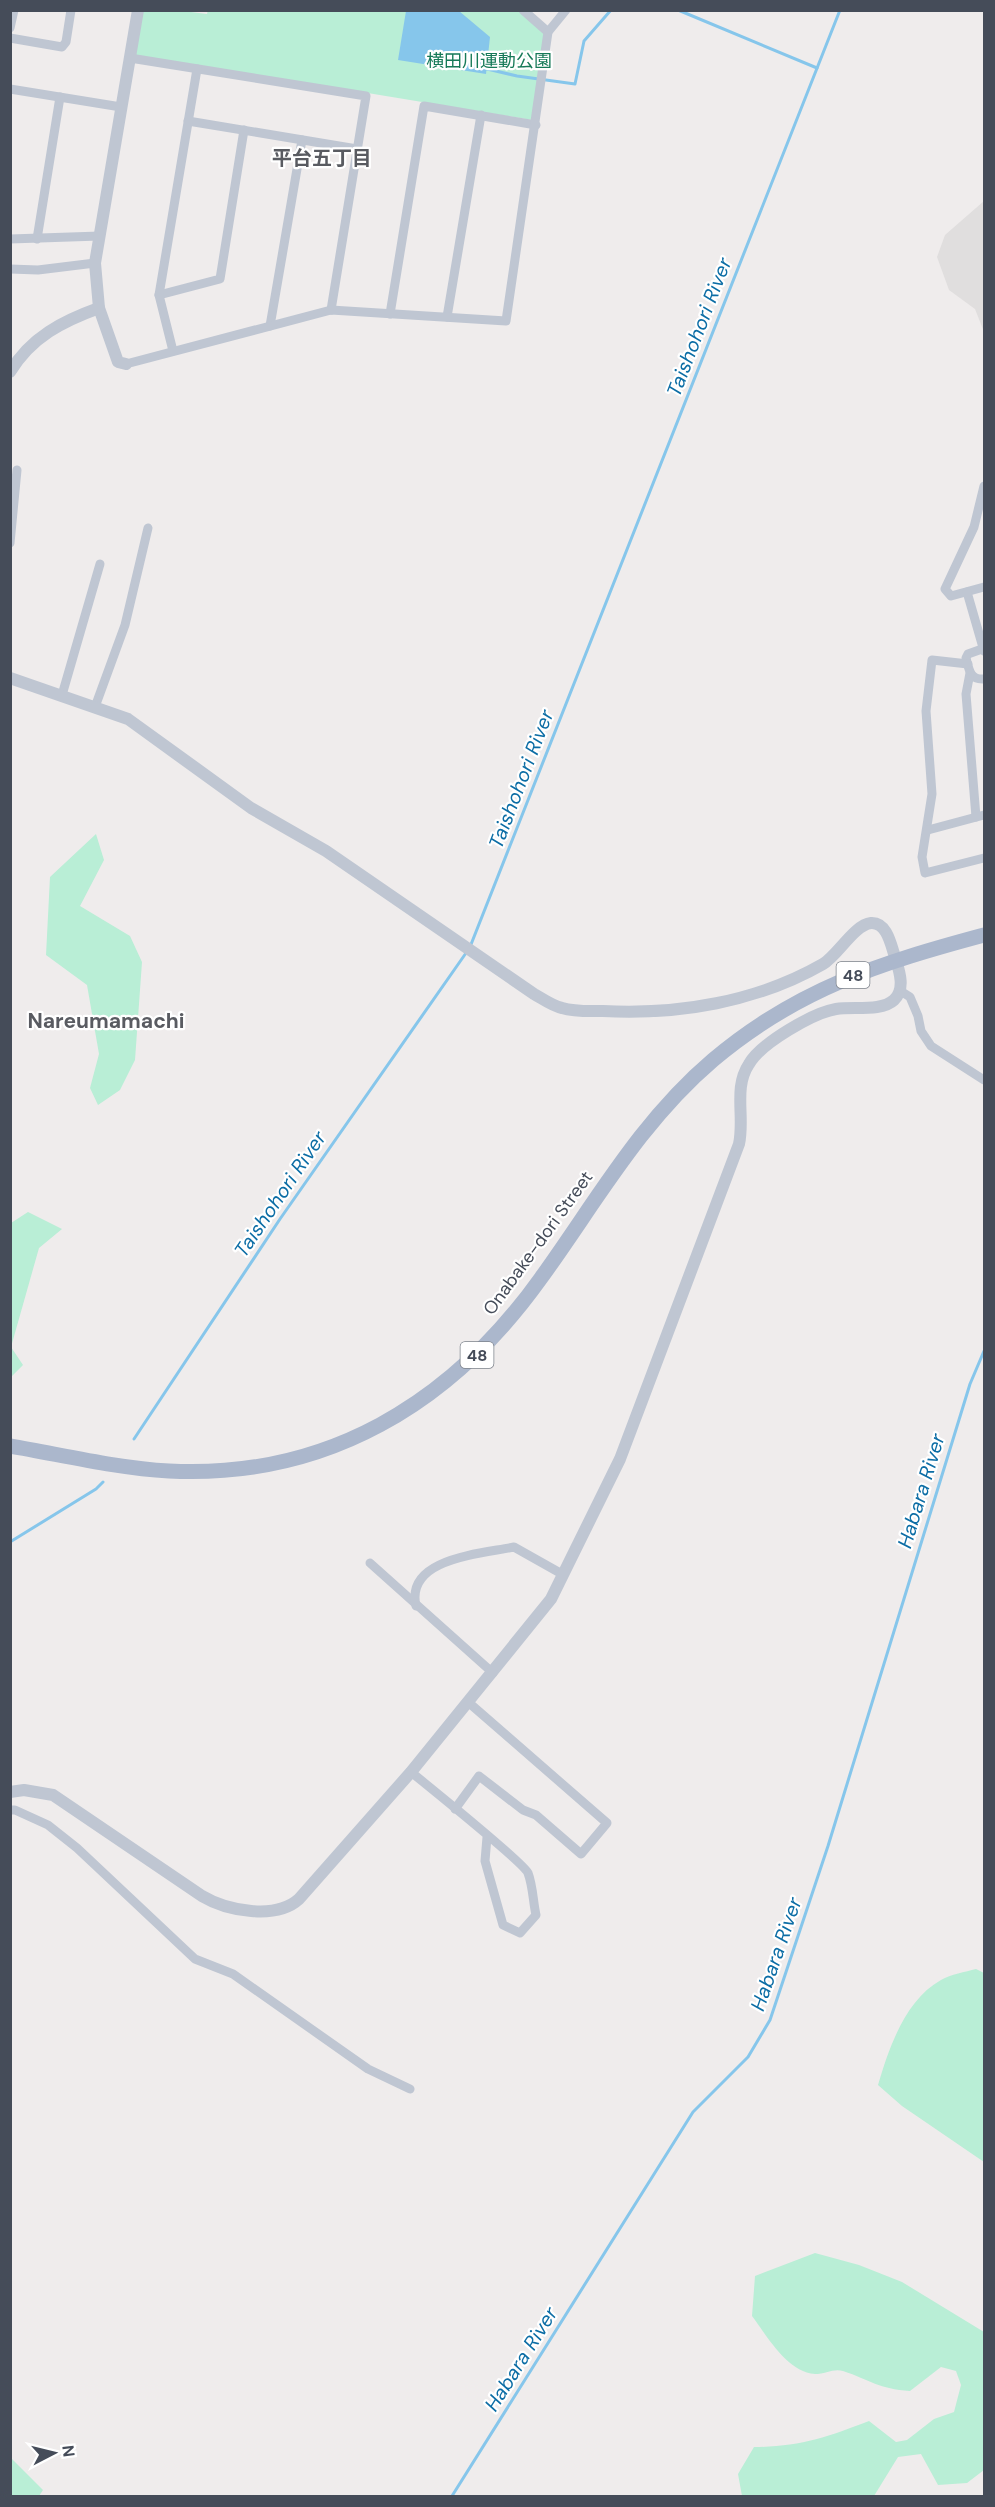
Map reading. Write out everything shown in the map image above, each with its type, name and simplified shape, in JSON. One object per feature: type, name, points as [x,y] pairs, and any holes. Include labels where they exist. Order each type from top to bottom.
[{"type":"main road","name":"Onabake-dori Street","points":[[10,1446],[166,1471],[208,1470],[292,1459],[337,1444],[385,1422],[436,1390],[483,1349],[541,1278],[628,1150],[675,1096],[711,1062],[756,1028],[811,993],[860,972],[984,935]]},
{"type":"street","points":[[10,28],[14,10]]},
{"type":"street","points":[[10,38],[62,46],[66,42],[71,10]]},
{"type":"street","points":[[138,10],[95,263],[99,308],[118,363],[126,364],[331,310],[506,321],[548,32],[566,10]]},
{"type":"street","points":[[523,10],[548,32]]},
{"type":"street","points":[[130,58],[366,96],[331,310]]},
{"type":"street","points":[[173,351],[159,296],[197,69]]},
{"type":"street","points":[[10,89],[121,107]]},
{"type":"street","points":[[38,239],[60,97]]},
{"type":"street","points":[[390,314],[424,106],[536,124]]},
{"type":"street","points":[[447,317],[481,115]]},
{"type":"street","points":[[188,121],[357,149]]},
{"type":"street","points":[[159,296],[220,279],[244,130]]},
{"type":"street","points":[[270,326],[302,140]]},
{"type":"street","points":[[10,239],[100,236]]},
{"type":"street","points":[[10,269],[38,270],[95,263]]},
{"type":"street","points":[[10,372],[29,348],[44,334],[70,318],[99,308]]},
{"type":"street","points":[[10,543],[17,470]]},
{"type":"street","points":[[984,486],[974,525],[945,589],[951,596],[984,587]]},
{"type":"street","points":[[974,525],[984,522]]},
{"type":"street","points":[[95,707],[125,625],[148,528]]},
{"type":"street","points":[[62,695],[100,564]]},
{"type":"street","points":[[928,830],[980,816],[966,694],[968,654],[983,650],[967,592]]},
{"type":"street","points":[[984,679],[978,679],[969,669],[932,660],[926,711],[932,776],[928,830],[922,857],[925,873],[984,858]]},
{"type":"street","points":[[10,678],[128,718],[251,808],[326,852],[534,994],[556,1006],[578,1010],[623,1012],[700,1007],[763,990],[825,963],[867,924],[879,924],[887,934],[900,977],[899,990],[894,1000],[883,1005],[826,1011],[769,1045],[748,1064],[741,1087],[742,1129],[739,1144],[620,1459],[551,1599],[411,1772],[299,1899],[283,1908],[260,1910],[227,1907],[210,1901],[53,1795],[24,1791],[10,1792]]},
{"type":"street","points":[[899,990],[910,997],[921,1031],[931,1046],[984,1080]]},
{"type":"street","points":[[416,1606],[413,1593],[420,1580],[432,1568],[514,1547],[562,1574]]},
{"type":"street","points":[[370,1563],[493,1673]]},
{"type":"street","points":[[455,1809],[479,1776],[523,1810],[536,1815],[581,1854],[607,1823],[468,1702]]},
{"type":"street","points":[[411,1772],[528,1871],[536,1915],[520,1933],[503,1926],[485,1861],[487,1837]]},
{"type":"street","points":[[10,1810],[15,1810],[48,1825],[77,1848],[195,1959],[233,1974],[368,2069],[410,2089]]},
{"type":"shaded area","points":[[984,201],[984,332],[975,309],[949,290],[937,257],[945,235]]},
{"type":"green space","name":"横田川運動公園","points":[[208,10],[523,11],[548,32],[532,120],[197,65],[130,58],[138,11],[183,11],[207,14]]},
{"type":"green space","points":[[96,834],[104,860],[80,906],[130,936],[142,962],[135,1060],[120,1090],[98,1105],[90,1088],[99,1054],[87,985],[46,955],[50,877]]},
{"type":"green space","points":[[28,1212],[62,1229],[39,1248],[11,1347],[11,1223]]},
{"type":"green space","points":[[11,1347],[23,1365],[11,1377]]},
{"type":"green space","points":[[976,1969],[984,1973],[984,2162],[902,2106],[878,2085],[900,2026],[918,2000],[928,1989],[945,1978]]},
{"type":"green space","points":[[815,2253],[859,2265],[902,2282],[984,2332],[984,2470],[967,2483],[938,2485],[921,2454],[898,2457],[874,2496],[742,2496],[738,2474],[754,2447],[770,2447],[813,2440],[869,2421],[896,2442],[907,2440],[934,2419],[954,2412],[961,2385],[956,2371],[941,2367],[910,2391],[899,2390],[840,2370],[815,2374],[805,2372],[795,2367],[771,2343],[752,2316],[755,2276]]},
{"type":"green space","points":[[10,2457],[43,2490],[39,2496],[11,2496]]},
{"type":"water","points":[[406,11],[459,11],[490,37],[486,74],[398,60]]},
{"type":"waterway","points":[[483,68],[517,76],[575,84],[584,41],[611,10]]},
{"type":"waterway","points":[[678,10],[817,68]]},
{"type":"waterway","name":"Taishohori River","points":[[470,947],[840,10]]},
{"type":"waterway","name":"Taishohori River","points":[[134,1439],[280,1219],[466,953]]},
{"type":"waterway","name":"Habara River","points":[[452,2496],[693,2112],[748,2057],[770,2020],[828,1846],[970,1384],[984,1351]]},
{"type":"waterway","name":"Taishohori River","points":[[10,1542],[96,1489],[103,1482]]},
{"type":"district","name":"平台五丁目","points":[[322,158]]},
{"type":"district","name":"Nareumamachi","points":[[106,1021]]}]
